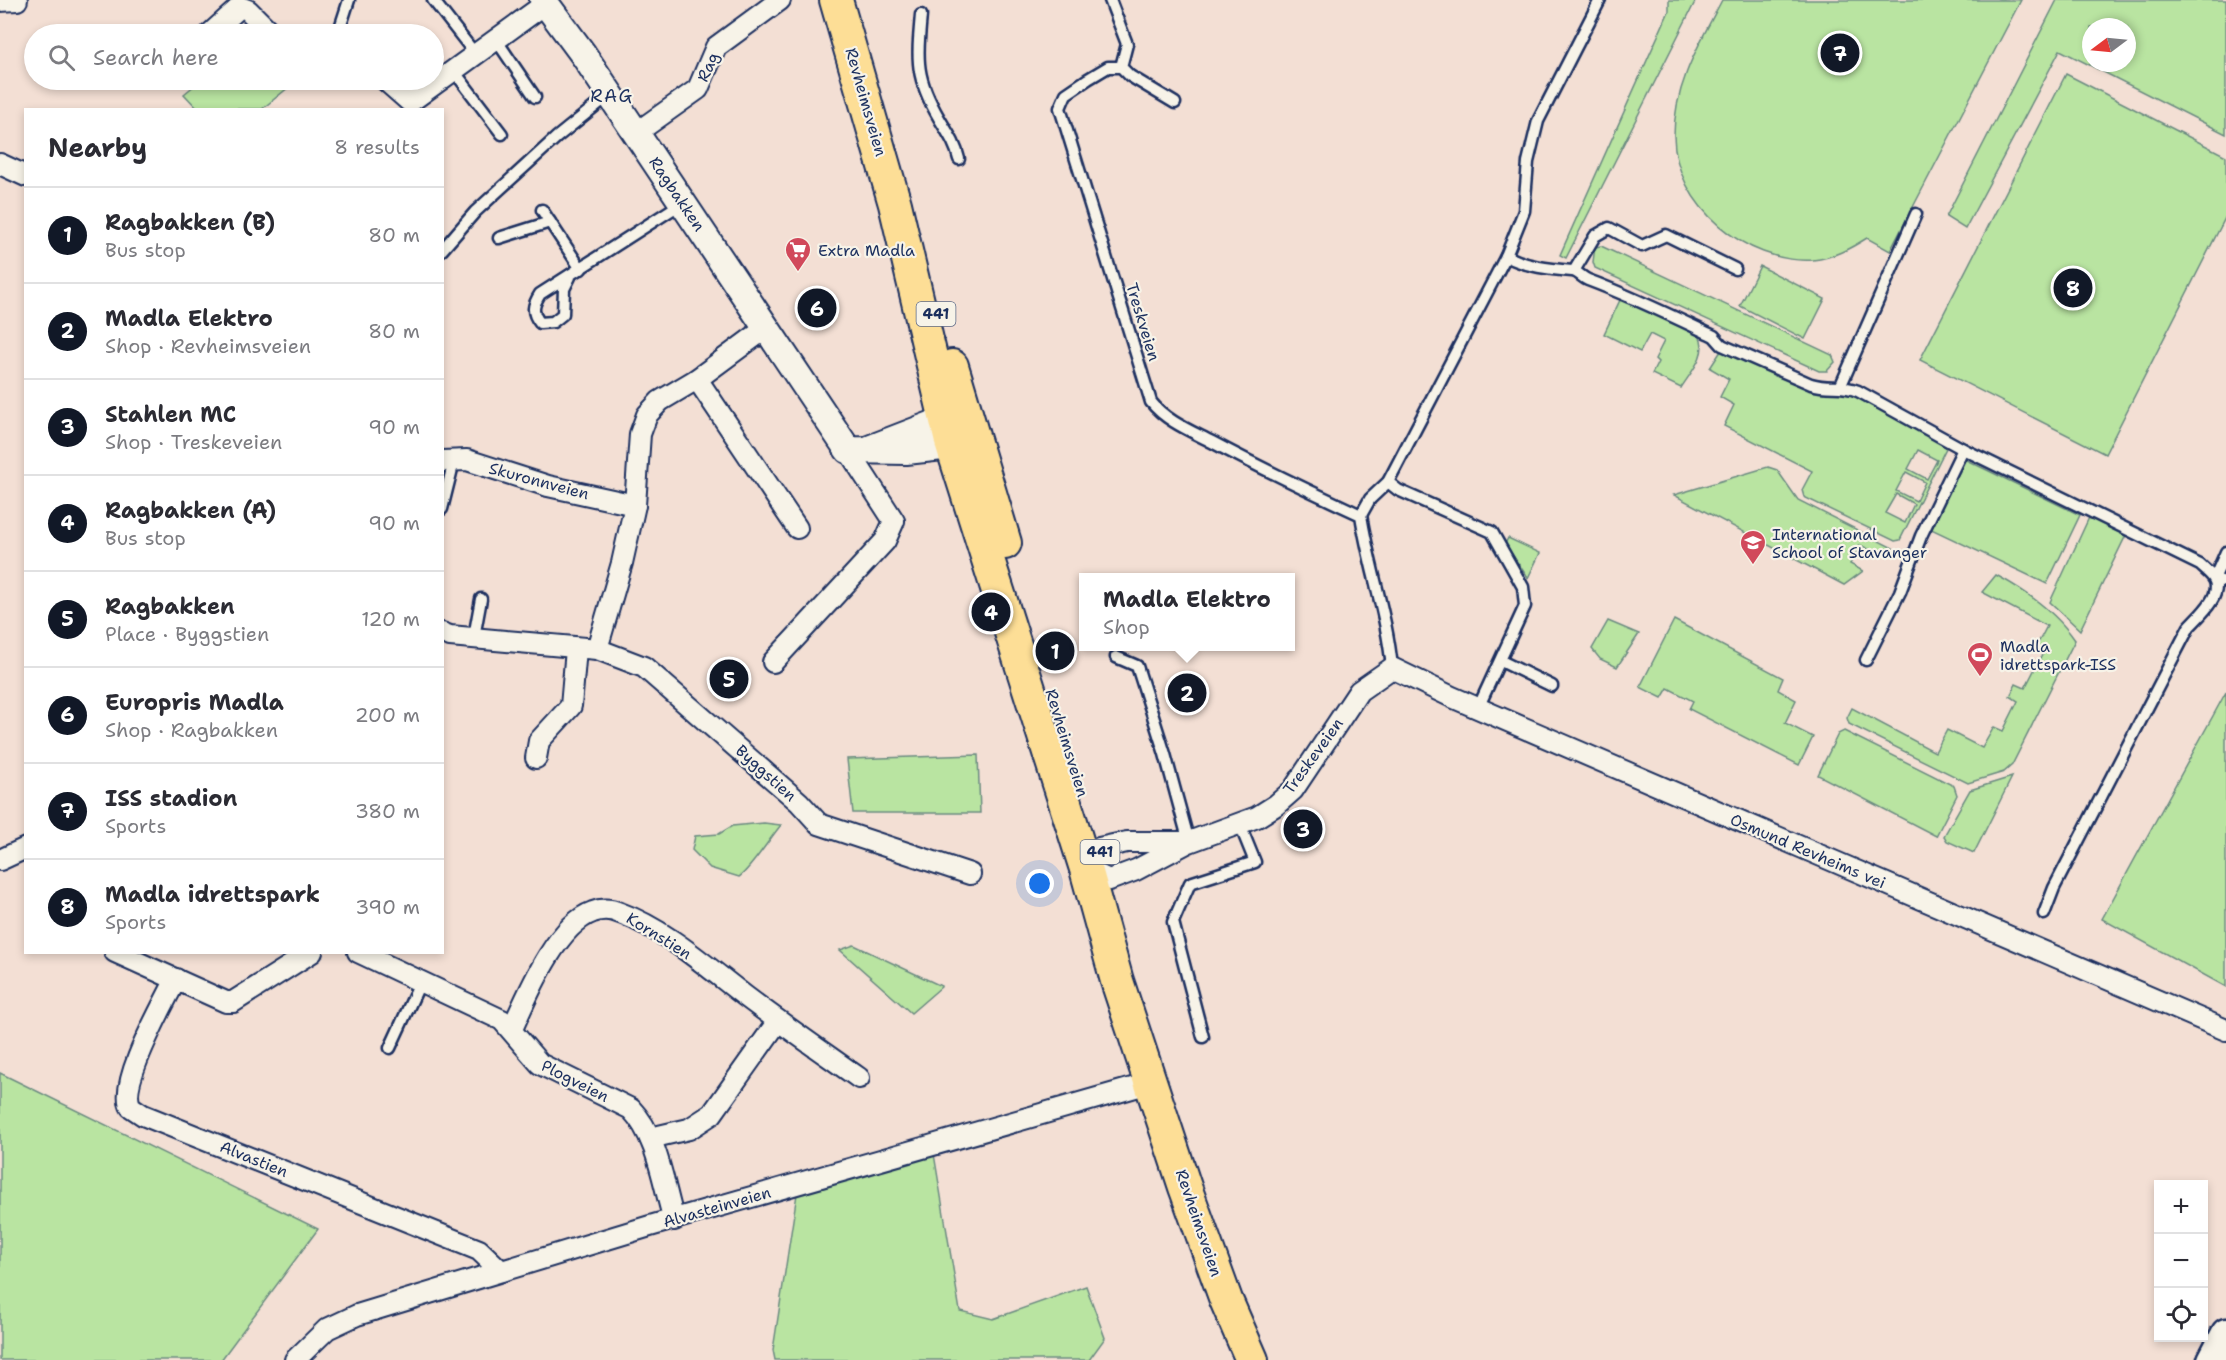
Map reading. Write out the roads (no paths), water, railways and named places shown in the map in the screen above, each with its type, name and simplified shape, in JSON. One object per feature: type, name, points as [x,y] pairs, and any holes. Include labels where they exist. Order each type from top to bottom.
[{"type":"main road","name":"Revheimsveien","points":[[836,0],[895,204],[955,430],[1134,978],[1153,1082],[1189,1197],[1226,1300],[1252,1360]]},
{"type":"main road","points":[[2212,1360],[2226,1333]]},
{"type":"street","name":"Rag","points":[[636,133],[698,89],[716,47],[780,0]]},
{"type":"street","points":[[444,79],[497,41],[544,2]]},
{"type":"street","name":"Ragbakken","points":[[544,2],[636,133],[766,328],[859,449],[894,521],[885,541],[773,662]]},
{"type":"street","points":[[221,24],[240,7],[248,10],[262,24]]},
{"type":"street","points":[[393,90],[404,106],[428,90]]},
{"type":"street","points":[[0,164],[24,175]]},
{"type":"street","points":[[597,649],[622,562],[635,505],[640,434],[647,415],[660,401],[697,380],[766,328]]},
{"type":"street","points":[[697,380],[796,528]]},
{"type":"street","points":[[859,449],[955,430]]},
{"type":"street","name":"Skuronnveien","points":[[448,461],[467,460],[548,486],[635,505]]},
{"type":"street","name":"Byggstien","points":[[445,640],[474,638],[576,649],[597,649],[644,667],[799,802],[819,824],[970,874]]},
{"type":"street","points":[[536,758],[539,741],[571,706],[576,649]]},
{"type":"street","name":"Treskeveien","points":[[1098,866],[1136,870],[1189,842],[1240,825],[1276,805],[1293,790],[1359,691],[1392,668]]},
{"type":"street","name":"Osmund Revheims vei","points":[[1392,668],[1478,708],[2226,1030]]},
{"type":"street","name":"Treskeveien","points":[[1098,866],[1127,842],[1189,842]]},
{"type":"street","points":[[0,860],[24,850]]},
{"type":"street","name":"Kornstien","points":[[512,1029],[525,1000],[563,933],[576,921],[594,912],[607,909],[622,913],[684,950],[778,1021],[859,1078]]},
{"type":"street","points":[[120,954],[226,1002],[233,1002],[309,954]]},
{"type":"street","name":"Plogveien","points":[[362,954],[502,1020],[540,1064],[632,1109],[643,1120],[650,1138],[674,1220]]},
{"type":"street","name":"Alvastien","points":[[176,979],[132,1072],[127,1092],[131,1107],[143,1115],[479,1250],[501,1271]]},
{"type":"street","points":[[650,1138],[689,1129],[712,1114],[778,1021]]},
{"type":"street","name":"Alvasteinveien","points":[[296,1360],[314,1340],[339,1322],[501,1271],[1153,1082]]},
{"type":"lane","points":[[341,24],[349,0]]},
{"type":"lane","points":[[433,0],[476,55]]},
{"type":"lane","points":[[1110,0],[1127,44],[1121,67],[1130,76],[1175,103]]},
{"type":"lane","points":[[1392,668],[1388,628],[1371,570],[1361,515],[1370,499],[1388,482],[1506,256],[1524,211],[1529,155],[1538,121],[1600,0]]},
{"type":"lane","points":[[921,15],[918,71],[939,118],[955,143],[958,159]]},
{"type":"lane","points":[[497,41],[535,97]]},
{"type":"lane","name":"Treskveien","points":[[1121,67],[1108,67],[1088,79],[1066,94],[1060,108],[1151,402],[1159,412],[1181,426],[1314,494],[1361,515]]},
{"type":"lane","points":[[454,72],[502,134]]},
{"type":"lane","points":[[444,248],[475,212],[557,137],[609,95]]},
{"type":"lane","points":[[570,277],[564,289],[563,314],[553,322],[540,323],[533,314],[540,294],[570,277],[682,203]]},
{"type":"lane","points":[[542,210],[581,269]]},
{"type":"lane","points":[[1841,385],[1916,214]]},
{"type":"lane","points":[[499,238],[550,222]]},
{"type":"lane","points":[[1574,271],[1595,236],[1609,228],[1642,246],[1666,235],[1735,269]]},
{"type":"lane","points":[[1506,256],[1517,262],[1552,271],[1574,271],[1586,279],[1612,287],[1714,336],[1722,345],[1811,384],[1825,388],[1841,385],[1858,391],[1963,449],[2200,566],[2214,579],[2226,582]]},
{"type":"lane","points":[[1866,660],[1900,592],[1921,536],[1963,449]]},
{"type":"lane","points":[[444,493],[448,461]]},
{"type":"lane","points":[[1388,482],[1398,489],[1492,532],[1506,552],[1523,587],[1525,606],[1478,708]]},
{"type":"lane","points":[[2044,914],[2054,888],[2189,627],[2211,602],[2215,589],[2214,579],[2226,552]]},
{"type":"lane","points":[[474,638],[481,599]]},
{"type":"lane","points":[[1116,657],[1137,666],[1165,754],[1189,842]]},
{"type":"lane","points":[[1501,661],[1552,686]]},
{"type":"lane","points":[[1203,1037],[1173,922],[1190,883],[1255,862],[1240,825]]},
{"type":"lane","points":[[390,1048],[420,982]]},
{"type":"place","name":"ISS stadion","points":[[1840,53]]},
{"type":"place","name":"Extra Madla","points":[[798,273]]},
{"type":"place","name":"Madla idrettspark","points":[[2073,288]]},
{"type":"place","name":"Europris Madla","points":[[817,308]]},
{"type":"place","name":"International School of Stavanger","points":[[1753,566]]},
{"type":"place","name":"Ragbakken (A)","points":[[991,612]]},
{"type":"place","name":"Ragbakken (B)","points":[[1055,651]]},
{"type":"place","name":"Madla idrettspark-ISS","points":[[1980,678]]},
{"type":"place","name":"Ragbakken","points":[[729,679]]},
{"type":"place","name":"Madla Elektro","points":[[1187,693]]},
{"type":"place","name":"Stahlen MC","points":[[1303,829]]},
{"type":"district","name":"RAG","points":[[612,96]]}]
